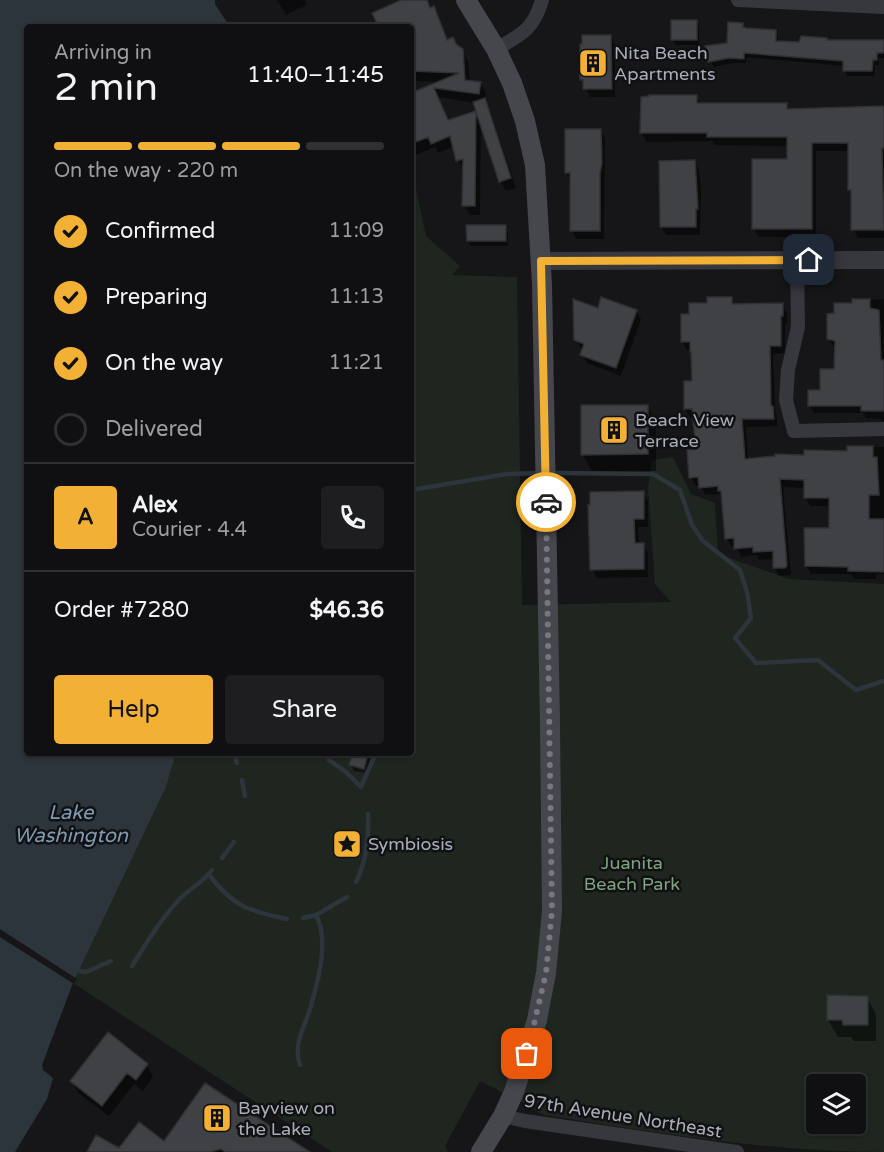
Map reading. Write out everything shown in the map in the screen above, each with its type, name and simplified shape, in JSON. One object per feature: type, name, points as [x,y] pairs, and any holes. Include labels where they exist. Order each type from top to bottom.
[{"type":"main road","points":[[466,0],[496,49],[512,83],[530,141],[537,190],[541,261],[546,490],[552,911],[546,973],[537,1020],[527,1054],[504,1116],[481,1152]]},
{"type":"street","points":[[496,49],[516,38],[536,20],[542,0]]},
{"type":"street","points":[[738,0],[884,8]]},
{"type":"street","points":[[797,260],[798,327],[788,370],[786,400],[794,431],[884,429]]},
{"type":"street","points":[[541,261],[884,260]]},
{"type":"street","name":"97th Avenue Northeast","points":[[504,1116],[736,1152]]},
{"type":"green space","name":"Juanita Beach Park","points":[[414,179],[426,236],[460,266],[452,275],[517,277],[522,605],[671,602],[655,584],[648,487],[652,460],[673,457],[691,494],[715,503],[718,554],[789,579],[884,584],[884,1152],[757,1145],[671,1135],[544,1115],[480,1081],[445,1146],[448,1152],[332,1152],[73,983],[166,787],[175,756],[414,756]]},
{"type":"water","name":"Lake Washington","points":[[0,0],[215,0],[215,4],[228,24],[24,24],[24,756],[175,756],[166,787],[73,983],[42,1065],[43,1070],[53,1078],[47,1099],[15,1152],[0,1152]]},
{"type":"pier","points":[[0,929],[77,979],[74,984],[0,937]]},
{"type":"building","points":[[401,0],[427,0],[430,8],[434,6],[447,40],[453,37],[456,44],[463,49],[465,80],[481,82],[479,94],[434,88],[448,120],[476,111],[473,102],[485,98],[511,178],[499,182],[476,112],[475,206],[462,206],[463,159],[456,161],[450,136],[431,144],[428,137],[414,143],[414,92],[459,73],[414,71],[414,24],[378,24],[372,13]]},
{"type":"building","points":[[671,20],[697,20],[697,40],[671,40]]},
{"type":"building","points":[[728,22],[743,23],[743,27],[746,28],[776,30],[776,41],[799,42],[801,36],[827,38],[827,40],[884,40],[884,53],[877,53],[877,60],[873,60],[872,71],[843,71],[843,61],[744,53],[744,59],[729,58],[708,62],[705,46],[727,43]]},
{"type":"building","name":"Nita Beach Apartments","points":[[582,35],[611,35],[612,89],[583,89],[583,80],[580,80]]},
{"type":"building","points":[[697,95],[697,103],[787,103],[787,109],[884,106],[884,148],[882,148],[884,230],[851,230],[848,143],[812,143],[812,229],[752,229],[752,159],[787,159],[787,137],[707,137],[707,133],[640,133],[641,97]]},
{"type":"building","points":[[565,129],[601,129],[600,231],[570,231],[570,173],[565,173]]},
{"type":"building","points":[[695,160],[698,209],[696,209],[696,227],[660,227],[659,161]]},
{"type":"building","points":[[466,225],[506,225],[506,241],[467,241]]},
{"type":"building","points":[[601,297],[637,310],[616,368],[580,355],[584,344],[574,340],[573,299],[598,308]]},
{"type":"building","points":[[707,297],[732,297],[732,304],[783,303],[781,346],[770,346],[771,406],[773,406],[774,419],[742,419],[745,459],[775,456],[775,454],[804,455],[804,450],[847,451],[847,446],[873,446],[873,457],[877,457],[879,495],[869,495],[869,519],[884,519],[884,572],[848,571],[848,567],[805,566],[804,528],[829,528],[829,498],[804,498],[804,480],[780,479],[787,566],[785,568],[773,568],[773,551],[753,552],[753,547],[734,549],[734,538],[725,539],[721,491],[718,491],[718,486],[699,488],[698,477],[689,478],[687,450],[696,449],[692,409],[684,409],[684,381],[692,381],[690,342],[681,342],[681,314],[689,314],[689,303],[707,303]]},
{"type":"building","points":[[852,299],[870,299],[870,308],[879,310],[881,360],[884,360],[884,411],[861,411],[861,406],[808,406],[808,390],[820,390],[820,369],[834,369],[835,341],[827,339],[827,314],[834,313],[834,303],[852,303]]},
{"type":"building","name":"Beach View Terrace","points":[[581,405],[648,405],[648,454],[581,455]]},
{"type":"building","points":[[644,491],[644,519],[634,519],[635,543],[644,543],[644,569],[590,570],[588,505],[590,505],[590,492]]},
{"type":"building","points":[[351,756],[367,756],[364,769],[349,765]]},
{"type":"building","points":[[827,995],[868,996],[868,1025],[843,1025],[842,1020],[827,1020]]},
{"type":"building","points":[[108,1032],[148,1064],[136,1080],[127,1073],[102,1106],[70,1081]]},
{"type":"building","name":"Bayview on the Lake","points":[[205,1083],[310,1152],[225,1152],[221,1149],[210,1152],[87,1152],[96,1135],[119,1148],[139,1122],[164,1141]]},
{"type":"waterway","points":[[414,490],[507,474],[540,473]]},
{"type":"waterway","points":[[552,473],[653,474],[680,490],[692,525],[703,541],[740,570],[747,592],[751,618],[735,638],[756,663],[818,660],[856,690],[884,681]]},
{"type":"waterway","points":[[235,756],[237,763]]},
{"type":"waterway","points":[[329,760],[361,787],[375,756]]},
{"type":"waterway","points":[[242,780],[245,796]]},
{"type":"waterway","points":[[356,882],[363,865],[368,814]]},
{"type":"waterway","points":[[222,858],[234,842]]},
{"type":"waterway","points":[[132,966],[171,908],[212,870]]},
{"type":"waterway","points":[[209,875],[234,901],[252,910],[287,919]]},
{"type":"waterway","points":[[303,918],[316,915],[347,897]]},
{"type":"waterway","points":[[300,1065],[299,1041],[315,992],[322,958],[322,935],[316,915]]},
{"type":"waterway","points":[[79,971],[86,972],[111,961]]},
{"type":"way so far","points":[[527,1054],[537,1020],[546,973],[552,911],[546,502]]},
{"type":"place","name":"Nita Beach Apartments","points":[[593,63]]},
{"type":"place","name":"Beach View Terrace","points":[[614,430]]},
{"type":"place","name":"Symbiosis","points":[[347,844]]},
{"type":"place","name":"Bayview on the Lake","points":[[217,1118]]},
{"type":"route","points":[[546,502],[541,261],[809,260]]}]
